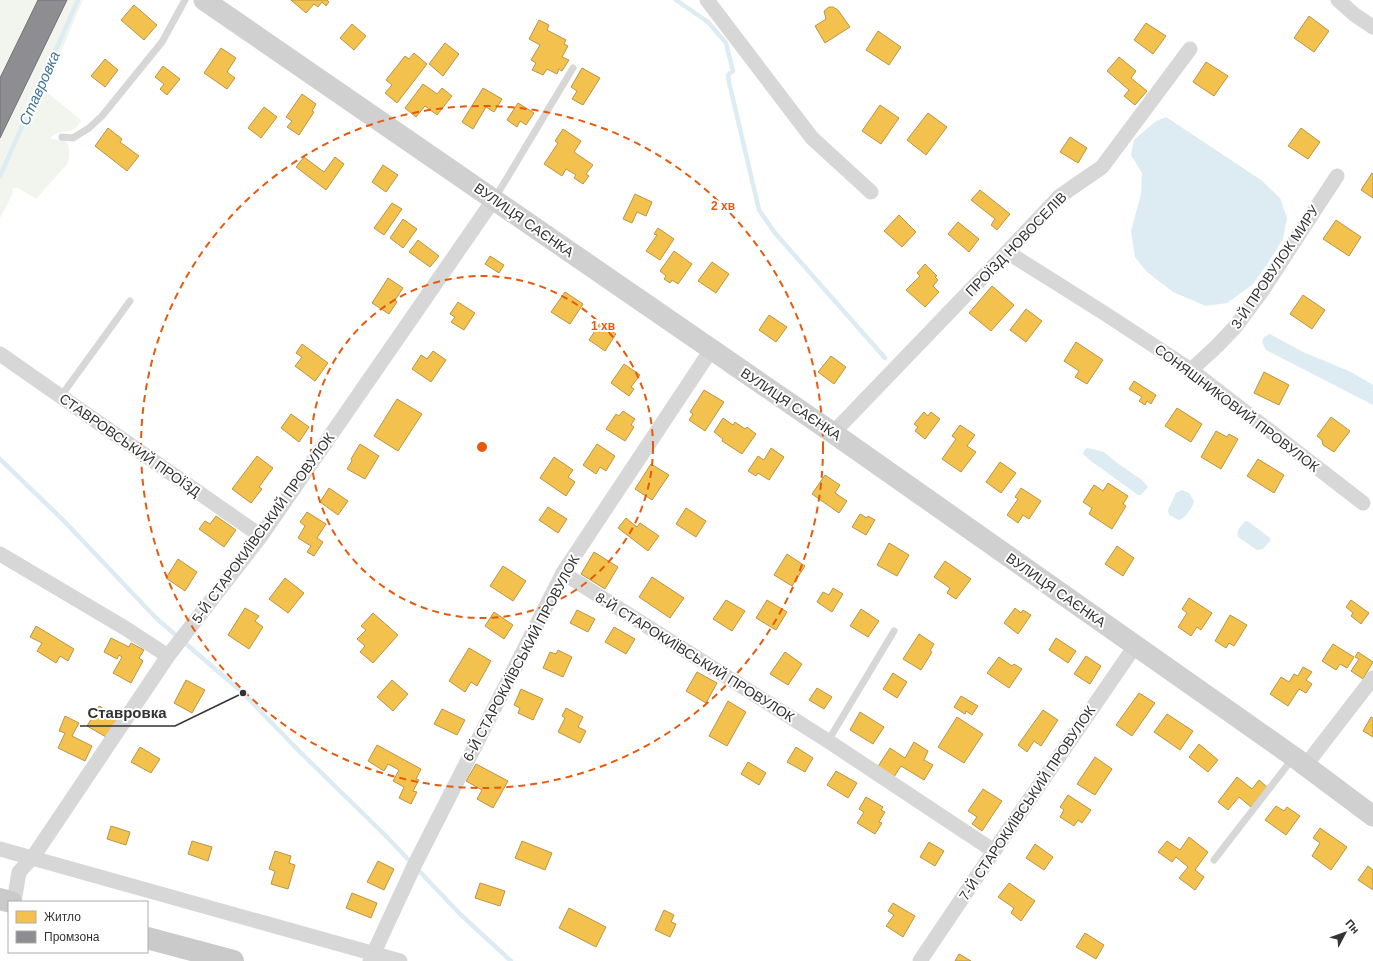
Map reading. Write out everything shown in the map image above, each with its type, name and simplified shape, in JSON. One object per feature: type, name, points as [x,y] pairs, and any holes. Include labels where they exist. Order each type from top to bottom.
[{"type":"main road","points":[[148,938],[233,961]]},
{"type":"street","name":"ВУЛИЦЯ САЄНКА","points":[[204,0],[833,433],[1299,762],[1373,816]]},
{"type":"street","points":[[707,0],[812,138],[871,192]]},
{"type":"street","points":[[1338,0],[1355,15],[1373,27]]},
{"type":"street","name":"ПРОЇЗД НОВОСЕЛІВ","points":[[833,433],[1060,196],[1102,167],[1190,49]]},
{"type":"street","name":"3-Й ПРОВУЛОК МИРУ","points":[[1191,370],[1236,326],[1262,291],[1336,176]]},
{"type":"street","name":"5-Й СТАРОКИЇВСЬКИЙ ПРОВУЛОК","points":[[12,901],[19,872],[33,857],[168,656],[261,536],[494,199]]},
{"type":"street","name":"СОНЯШНИКОВИЙ ПРОВУЛОК","points":[[1007,252],[1104,312],[1191,370],[1363,503]]},
{"type":"street","name":"6-Й СТАРОКИЇВСЬКИЙ ПРОВУЛОК","points":[[371,957],[414,866],[563,573],[712,350]]},
{"type":"street","name":"СТАВРОВСЬКИЙ ПРОЇЗД","points":[[0,354],[261,536]]},
{"type":"street","points":[[0,554],[125,628],[168,656]]},
{"type":"street","name":"8-Й СТАРОКИЇВСЬКИЙ ПРОВУЛОК","points":[[563,573],[828,741],[994,851]]},
{"type":"street","name":"7-Й СТАРОКИЇВСЬКИЙ ПРОВУЛОК","points":[[920,961],[1135,646]]},
{"type":"street","points":[[1299,762],[1373,678]]},
{"type":"street","points":[[0,849],[33,857],[371,957],[400,961]]},
{"type":"lane","points":[[62,137],[73,138],[89,128],[102,116],[162,42],[185,0]]},
{"type":"lane","points":[[494,199],[574,68]]},
{"type":"lane","points":[[61,396],[130,301]]},
{"type":"lane","points":[[828,741],[894,631]]},
{"type":"lane","points":[[1214,860],[1299,762]]},
{"type":"shaded area","points":[[0,0],[38,0],[0,78]]},
{"type":"shaded area","points":[[67,0],[83,0],[63,47],[54,74],[45,91],[81,120],[75,128],[51,137],[52,139],[65,140],[67,143],[69,155],[67,164],[36,199],[18,188],[13,188],[12,195],[0,218],[0,138]]},
{"type":"shaded area","points":[[1166,117],[1261,180],[1280,198],[1287,218],[1283,239],[1268,263],[1252,285],[1227,303],[1206,306],[1173,292],[1147,272],[1135,257],[1131,231],[1141,194],[1142,173],[1131,155],[1134,140],[1156,121]]},
{"type":"shaded area","points":[[1270,334],[1303,352],[1351,372],[1373,385],[1373,405],[1266,350],[1262,342],[1264,337]]},
{"type":"shaded area","points":[[1088,448],[1104,452],[1142,480],[1148,487],[1141,495],[1138,495],[1083,454],[1085,449]]},
{"type":"shaded area","points":[[1182,490],[1189,493],[1194,501],[1192,507],[1182,519],[1179,520],[1169,515],[1168,510],[1176,493]]},
{"type":"shaded area","points":[[1246,521],[1270,538],[1270,541],[1263,549],[1257,550],[1238,537],[1239,528]]},
{"type":"building: Житло","points":[[291,0],[327,0],[329,2],[326,6],[322,2],[318,7],[314,4],[306,13]]},
{"type":"building: Житло","points":[[134,5],[157,25],[144,40],[121,20]]},
{"type":"building: Житло","points":[[829,7],[833,7],[838,10],[850,27],[825,43],[815,26],[826,19],[824,11]]},
{"type":"building: Житло","points":[[1309,16],[1329,31],[1314,52],[1294,38]]},
{"type":"building: Житло","points":[[539,20],[549,25],[547,30],[566,40],[564,44],[568,46],[562,57],[569,60],[562,71],[559,69],[557,74],[547,69],[543,75],[532,70],[536,63],[531,60],[540,45],[529,39]]},
{"type":"building: Житло","points":[[1146,23],[1166,36],[1153,54],[1134,40]]},
{"type":"building: Житло","points":[[352,24],[366,36],[354,50],[340,38]]},
{"type":"building: Житло","points":[[878,31],[901,47],[889,65],[866,50]]},
{"type":"building: Житло","points":[[445,43],[459,54],[443,76],[429,64]]},
{"type":"building: Житло","points":[[221,48],[236,58],[227,72],[235,78],[227,89],[204,73]]},
{"type":"building: Житло","points":[[414,53],[427,64],[397,103],[385,93],[392,85],[386,80],[405,56],[409,59]]},
{"type":"building: Житло","points":[[1119,57],[1136,71],[1131,78],[1147,91],[1135,105],[1124,96],[1129,90],[1107,71]]},
{"type":"building: Житло","points":[[105,59],[118,70],[105,87],[91,76]]},
{"type":"building: Житло","points":[[1206,62],[1228,76],[1214,96],[1193,82]]},
{"type":"building: Житло","points":[[163,66],[180,79],[167,95],[160,89],[164,84],[155,77]]},
{"type":"building: Житло","points":[[582,68],[600,78],[583,105],[572,99],[577,91],[571,87]]},
{"type":"building: Житло","points":[[423,84],[437,94],[442,88],[452,96],[437,115],[425,106],[416,117],[405,108]]},
{"type":"building: Житло","points":[[483,88],[502,99],[494,112],[486,107],[473,129],[462,122]]},
{"type":"building: Житло","points":[[302,94],[316,104],[312,111],[314,112],[299,135],[287,127],[292,121],[286,117]]},
{"type":"building: Житло","points":[[518,103],[534,113],[526,125],[520,121],[517,127],[507,120]]},
{"type":"building: Житло","points":[[880,105],[899,118],[881,144],[862,131]]},
{"type":"building: Житло","points":[[264,107],[277,117],[261,138],[248,128]]},
{"type":"building: Житло","points":[[928,113],[947,127],[926,155],[907,140]]},
{"type":"building: Житло","points":[[108,128],[122,139],[120,142],[139,156],[127,171],[95,146]]},
{"type":"building: Житло","points":[[1301,128],[1320,142],[1308,159],[1288,146]]},
{"type":"building: Житло","points":[[563,129],[581,141],[574,152],[593,165],[586,174],[589,176],[583,184],[574,178],[576,175],[566,169],[562,176],[544,164],[558,143],[555,141]]},
{"type":"building: Житло","points":[[1070,137],[1087,148],[1078,163],[1060,152]]},
{"type":"building: Житло","points":[[304,157],[324,172],[335,157],[344,164],[326,190],[296,167]]},
{"type":"building: Житло","points":[[383,165],[398,175],[386,192],[372,182]]},
{"type":"building: Житло","points":[[1372,173],[1373,174],[1373,198],[1361,190]]},
{"type":"building: Житло","points":[[980,190],[1010,214],[997,230],[991,225],[995,219],[971,200]]},
{"type":"building: Житло","points":[[635,194],[652,202],[646,216],[637,212],[632,223],[623,219]]},
{"type":"building: Житло","points":[[392,203],[402,209],[384,235],[374,228]]},
{"type":"building: Житло","points":[[899,215],[916,232],[902,247],[884,231]]},
{"type":"building: Житло","points":[[403,219],[417,229],[403,248],[390,238]]},
{"type":"building: Житло","points":[[1336,220],[1361,237],[1349,256],[1323,239]]},
{"type":"building: Житло","points":[[958,222],[979,239],[969,252],[948,234]]},
{"type":"building: Житло","points":[[658,228],[674,239],[660,260],[646,251],[657,235],[654,234]]},
{"type":"building: Житло","points":[[418,240],[439,256],[430,267],[409,252]]},
{"type":"building: Житло","points":[[674,251],[692,264],[678,284],[672,280],[670,283],[664,279],[666,276],[660,271]]},
{"type":"building: Житло","points":[[490,256],[504,265],[499,273],[485,264]]},
{"type":"building: Житло","points":[[712,262],[729,274],[716,293],[698,281]]},
{"type":"building: Житло","points":[[925,264],[937,276],[935,277],[938,280],[933,286],[939,292],[925,307],[906,290],[920,276],[917,273]]},
{"type":"building: Житло","points":[[388,278],[403,288],[395,300],[397,302],[389,314],[372,303]]},
{"type":"building: Житло","points":[[992,286],[1014,305],[991,331],[969,313]]},
{"type":"building: Житло","points":[[565,292],[583,304],[570,324],[551,312]]},
{"type":"building: Житло","points":[[1303,295],[1325,310],[1312,329],[1290,314]]},
{"type":"building: Житло","points":[[458,302],[475,313],[464,330],[451,322],[455,317],[450,314]]},
{"type":"building: Житло","points":[[1026,309],[1042,321],[1026,342],[1010,330]]},
{"type":"building: Житло","points":[[769,315],[787,327],[776,342],[759,330]]},
{"type":"building: Житло","points":[[600,323],[616,334],[605,351],[589,340]]},
{"type":"building: Житло","points":[[1076,342],[1103,360],[1087,384],[1075,377],[1079,371],[1064,361]]},
{"type":"building: Житло","points":[[302,344],[328,363],[315,381],[295,366],[302,357],[296,353]]},
{"type":"building: Житло","points":[[433,351],[446,360],[431,382],[412,369],[421,355],[427,359]]},
{"type":"building: Житло","points":[[831,356],[846,367],[834,384],[818,372]]},
{"type":"building: Житло","points":[[624,364],[640,375],[631,387],[634,389],[629,396],[611,383]]},
{"type":"building: Житло","points":[[1264,372],[1289,385],[1279,405],[1254,393]]},
{"type":"building: Житло","points":[[1134,381],[1156,395],[1151,404],[1147,401],[1145,405],[1139,401],[1142,397],[1129,389]]},
{"type":"building: Житло","points":[[704,390],[724,402],[705,431],[689,420],[693,414],[690,412]]},
{"type":"building: Житло","points":[[397,399],[422,414],[398,451],[374,436]]},
{"type":"building: Житло","points":[[1177,408],[1202,424],[1191,442],[1165,426]]},
{"type":"building: Житло","points":[[623,411],[635,419],[631,425],[634,427],[625,441],[606,429],[616,414],[619,416]]},
{"type":"building: Житло","points":[[924,412],[928,416],[931,412],[940,419],[925,439],[915,431],[918,427],[914,424]]},
{"type":"building: Житло","points":[[291,414],[309,427],[299,442],[281,428]]},
{"type":"building: Житло","points":[[1331,417],[1350,431],[1334,452],[1323,445],[1322,440],[1317,436]]},
{"type":"building: Житло","points":[[723,418],[733,425],[735,422],[745,429],[747,427],[756,434],[742,454],[722,441],[723,439],[714,432]]},
{"type":"building: Житло","points":[[960,425],[975,435],[967,446],[976,452],[961,472],[942,459],[956,439],[952,436]]},
{"type":"building: Житло","points":[[1216,431],[1227,437],[1229,434],[1238,439],[1221,469],[1201,457]]},
{"type":"building: Житло","points":[[360,444],[379,456],[365,479],[347,469]]},
{"type":"building: Житло","points":[[597,444],[615,456],[606,471],[600,467],[596,474],[583,465]]},
{"type":"building: Житло","points":[[771,448],[784,457],[769,480],[758,473],[756,476],[748,471],[758,456],[764,460]]},
{"type":"building: Житло","points":[[257,456],[273,468],[259,487],[262,489],[251,503],[232,489]]},
{"type":"building: Житло","points":[[554,457],[573,470],[568,477],[575,482],[566,496],[540,478]]},
{"type":"building: Житло","points":[[1258,459],[1284,475],[1274,493],[1247,476]]},
{"type":"building: Житло","points":[[1000,462],[1016,473],[1001,493],[986,482]]},
{"type":"building: Житло","points":[[651,464],[669,475],[652,500],[635,489]]},
{"type":"building: Житло","points":[[825,475],[840,485],[835,493],[847,501],[839,513],[812,494]]},
{"type":"building: Житло","points":[[1108,483],[1128,496],[1123,504],[1126,506],[1112,529],[1089,514],[1092,508],[1083,502],[1094,485],[1103,491]]},
{"type":"building: Житло","points":[[329,488],[348,501],[338,515],[320,502]]},
{"type":"building: Житло","points":[[1021,488],[1041,501],[1029,519],[1023,515],[1018,523],[1007,515],[1018,499],[1015,497]]},
{"type":"building: Житло","points":[[548,507],[567,519],[558,533],[539,520]]},
{"type":"building: Житло","points":[[686,508],[706,521],[696,537],[676,524]]},
{"type":"building: Житло","points":[[307,512],[326,524],[317,538],[323,542],[314,556],[307,552],[311,546],[298,538],[305,526],[300,522]]},
{"type":"building: Житло","points":[[860,514],[875,520],[866,535],[852,527]]},
{"type":"building: Житло","points":[[216,516],[236,530],[224,547],[199,529],[205,521],[210,524]]},
{"type":"building: Житло","points":[[626,518],[637,527],[640,523],[659,536],[648,551],[618,528]]},
{"type":"building: Житло","points":[[889,543],[909,555],[897,576],[877,565]]},
{"type":"building: Житло","points":[[1117,546],[1134,558],[1123,576],[1105,564]]},
{"type":"building: Житло","points":[[594,552],[618,567],[605,589],[581,574]]},
{"type":"building: Житло","points":[[787,554],[805,566],[792,586],[774,575]]},
{"type":"building: Житло","points":[[178,559],[197,572],[185,591],[166,578]]},
{"type":"building: Житло","points":[[945,561],[971,579],[956,599],[947,593],[950,588],[934,577]]},
{"type":"building: Житло","points":[[503,566],[526,581],[513,601],[490,586]]},
{"type":"building: Житло","points":[[652,577],[684,598],[670,618],[639,597]]},
{"type":"building: Житло","points":[[285,578],[304,593],[288,613],[269,599]]},
{"type":"building: Житло","points":[[833,588],[843,594],[832,612],[817,602],[823,592],[829,595]]},
{"type":"building: Житло","points":[[1189,598],[1212,613],[1201,630],[1197,627],[1191,636],[1178,627],[1187,613],[1182,609]]},
{"type":"building: Житло","points":[[726,600],[745,611],[732,631],[713,619]]},
{"type":"building: Житло","points":[[767,600],[787,612],[776,630],[756,618]]},
{"type":"building: Житло","points":[[1351,600],[1369,613],[1361,624],[1351,616],[1353,613],[1346,607]]},
{"type":"building: Житло","points":[[245,608],[259,616],[255,621],[263,627],[249,649],[228,635]]},
{"type":"building: Житло","points":[[1015,608],[1021,613],[1023,610],[1031,615],[1018,634],[1004,623]]},
{"type":"building: Житло","points":[[861,609],[879,621],[868,637],[850,626]]},
{"type":"building: Житло","points":[[577,610],[595,619],[588,632],[570,623]]},
{"type":"building: Житло","points":[[494,612],[513,625],[504,639],[485,626]]},
{"type":"building: Житло","points":[[373,613],[398,635],[373,663],[360,652],[365,646],[357,639],[366,630],[361,626]]},
{"type":"building: Житло","points":[[1230,615],[1247,625],[1234,646],[1229,643],[1226,648],[1215,641]]},
{"type":"building: Житло","points":[[36,626],[74,649],[68,661],[60,656],[56,663],[37,651],[42,643],[30,637]]},
{"type":"building: Житло","points":[[614,627],[635,639],[626,654],[605,642]]},
{"type":"building: Житло","points":[[919,634],[934,644],[930,651],[932,652],[921,670],[903,659]]},
{"type":"building: Житло","points":[[111,638],[129,647],[131,643],[144,650],[139,658],[143,661],[131,683],[113,673],[122,657],[119,655],[117,659],[104,652]]},
{"type":"building: Житло","points":[[1056,638],[1076,651],[1068,663],[1049,650]]},
{"type":"building: Житло","points":[[1333,644],[1354,657],[1347,668],[1340,664],[1336,670],[1322,661]]},
{"type":"building: Житло","points":[[469,648],[491,661],[477,686],[471,682],[465,692],[449,681]]},
{"type":"building: Житло","points":[[558,650],[572,657],[563,677],[543,668],[550,652],[556,654]]},
{"type":"building: Житло","points":[[785,652],[802,664],[788,685],[770,674]]},
{"type":"building: Житло","points":[[1358,652],[1373,662],[1363,679],[1351,671],[1359,659],[1355,657]]},
{"type":"building: Житло","points":[[1086,656],[1101,666],[1090,684],[1074,674]]},
{"type":"building: Житло","points":[[999,657],[1012,666],[1014,664],[1022,669],[1009,688],[987,673]]},
{"type":"building: Житло","points":[[1303,667],[1312,672],[1306,680],[1312,684],[1306,693],[1299,689],[1288,706],[1270,694],[1281,677],[1289,682],[1294,674],[1298,676]]},
{"type":"building: Житло","points":[[697,672],[717,683],[706,703],[686,691]]},
{"type":"building: Житло","points":[[893,673],[907,682],[897,698],[883,689]]},
{"type":"building: Житло","points":[[186,680],[205,690],[192,713],[174,703]]},
{"type":"building: Житло","points":[[392,680],[408,694],[393,711],[377,697]]},
{"type":"building: Житло","points":[[817,688],[832,697],[824,709],[809,700]]},
{"type":"building: Житло","points":[[521,689],[543,699],[533,720],[518,713],[520,708],[514,705]]},
{"type":"building: Житло","points":[[1139,693],[1155,703],[1132,736],[1116,725]]},
{"type":"building: Житло","points":[[961,696],[978,706],[972,715],[966,711],[965,714],[954,707]]},
{"type":"building: Житло","points":[[728,701],[746,712],[727,746],[709,736]]},
{"type":"building: Житло","points":[[99,706],[118,717],[106,737],[87,726]]},
{"type":"building: Житло","points":[[566,708],[583,717],[578,727],[586,731],[580,743],[558,732],[565,718],[562,716]]},
{"type":"building: Житло","points":[[442,709],[465,720],[457,735],[434,724]]},
{"type":"building: Житло","points":[[1043,710],[1058,720],[1041,746],[1034,741],[1027,752],[1018,745]]},
{"type":"building: Житло","points":[[860,712],[884,727],[873,744],[850,730]]},
{"type":"building: Житло","points":[[1167,714],[1193,731],[1180,750],[1154,732]]},
{"type":"building: Житло","points":[[65,716],[79,723],[72,736],[92,746],[85,761],[58,748],[65,733],[59,731]]},
{"type":"building: Житло","points":[[957,717],[983,734],[964,763],[938,747]]},
{"type":"building: Житло","points":[[1371,717],[1373,718],[1373,737],[1363,731]]},
{"type":"building: Житло","points":[[914,742],[928,751],[924,760],[933,765],[924,780],[901,766],[894,777],[877,768],[890,748],[905,758]]},
{"type":"building: Житло","points":[[1199,744],[1218,760],[1208,772],[1189,757]]},
{"type":"building: Житло","points":[[377,745],[421,769],[416,779],[419,780],[413,791],[417,792],[411,804],[399,798],[404,787],[393,781],[399,770],[388,764],[384,771],[368,761]]},
{"type":"building: Житло","points":[[140,747],[160,759],[151,773],[131,762]]},
{"type":"building: Житло","points":[[796,747],[813,758],[805,772],[787,762]]},
{"type":"building: Житло","points":[[1095,757],[1112,769],[1095,795],[1077,784]]},
{"type":"building: Житло","points":[[748,762],[766,773],[759,785],[741,774]]},
{"type":"building: Житло","points":[[476,764],[508,781],[493,808],[477,799],[482,790],[466,781]]},
{"type":"building: Житло","points":[[836,771],[857,783],[848,798],[827,785]]},
{"type":"building: Житло","points":[[1237,777],[1252,789],[1259,780],[1267,787],[1251,807],[1239,797],[1228,810],[1218,802]]},
{"type":"building: Житло","points":[[983,789],[1002,801],[982,831],[972,824],[977,817],[968,811]]},
{"type":"building: Житло","points":[[1068,795],[1091,810],[1082,823],[1078,820],[1074,826],[1060,817],[1064,810],[1060,807]]},
{"type":"building: Житло","points":[[866,797],[883,807],[881,810],[885,812],[879,822],[882,823],[875,834],[857,823],[864,812],[859,809]]},
{"type":"building: Житло","points":[[1276,806],[1284,811],[1287,807],[1300,816],[1286,835],[1265,820]]},
{"type":"building: Житло","points":[[111,826],[130,832],[126,845],[107,839]]},
{"type":"building: Житло","points":[[1320,828],[1347,847],[1331,870],[1312,856],[1320,843],[1313,838]]},
{"type":"building: Житло","points":[[1189,837],[1208,852],[1195,870],[1204,877],[1195,890],[1179,878],[1188,867],[1176,857],[1172,862],[1158,852],[1167,841],[1180,850]]},
{"type":"building: Житло","points":[[192,841],[212,847],[208,861],[188,854]]},
{"type":"building: Житло","points":[[522,841],[552,853],[545,870],[515,858]]},
{"type":"building: Житло","points":[[929,842],[944,851],[935,866],[920,857]]},
{"type":"building: Житло","points":[[1035,844],[1053,857],[1044,870],[1026,858]]},
{"type":"building: Житло","points":[[275,851],[291,856],[289,863],[295,865],[288,889],[271,884],[275,871],[269,869]]},
{"type":"building: Житло","points":[[378,861],[394,869],[384,890],[367,882]]},
{"type":"building: Житло","points":[[1368,866],[1373,870],[1373,890],[1358,880]]},
{"type":"building: Житло","points":[[480,883],[505,891],[500,906],[475,898]]},
{"type":"building: Житло","points":[[1009,883],[1035,901],[1021,921],[1011,913],[1014,908],[998,897]]},
{"type":"building: Житло","points":[[352,893],[377,903],[371,918],[346,908]]},
{"type":"building: Житло","points":[[893,903],[915,916],[903,937],[886,926],[894,915],[888,911]]},
{"type":"building: Житло","points":[[569,908],[606,927],[596,947],[559,928]]},
{"type":"building: Житло","points":[[664,910],[674,915],[671,922],[676,924],[670,937],[655,930]]},
{"type":"building: Житло","points":[[1085,933],[1104,945],[1096,959],[1076,947]]},
{"type":"building: Житло","points":[[959,954],[971,961],[955,961]]},
{"type":"building: Промзона","points":[[38,0],[67,0],[0,138],[0,78]]},
{"type":"waterway","name":"Ставровка","points":[[0,176],[78,0]]},
{"type":"waterway","points":[[676,0],[708,22],[726,43],[733,71],[728,75],[729,82],[759,210],[775,233],[885,358]]},
{"type":"waterway","name":"Ставровка","points":[[0,459],[63,520],[156,618],[243,693],[299,751],[385,835],[460,914],[511,961]]},
{"type":"place","name":"Ставровка","points":[[243,693]]}]
